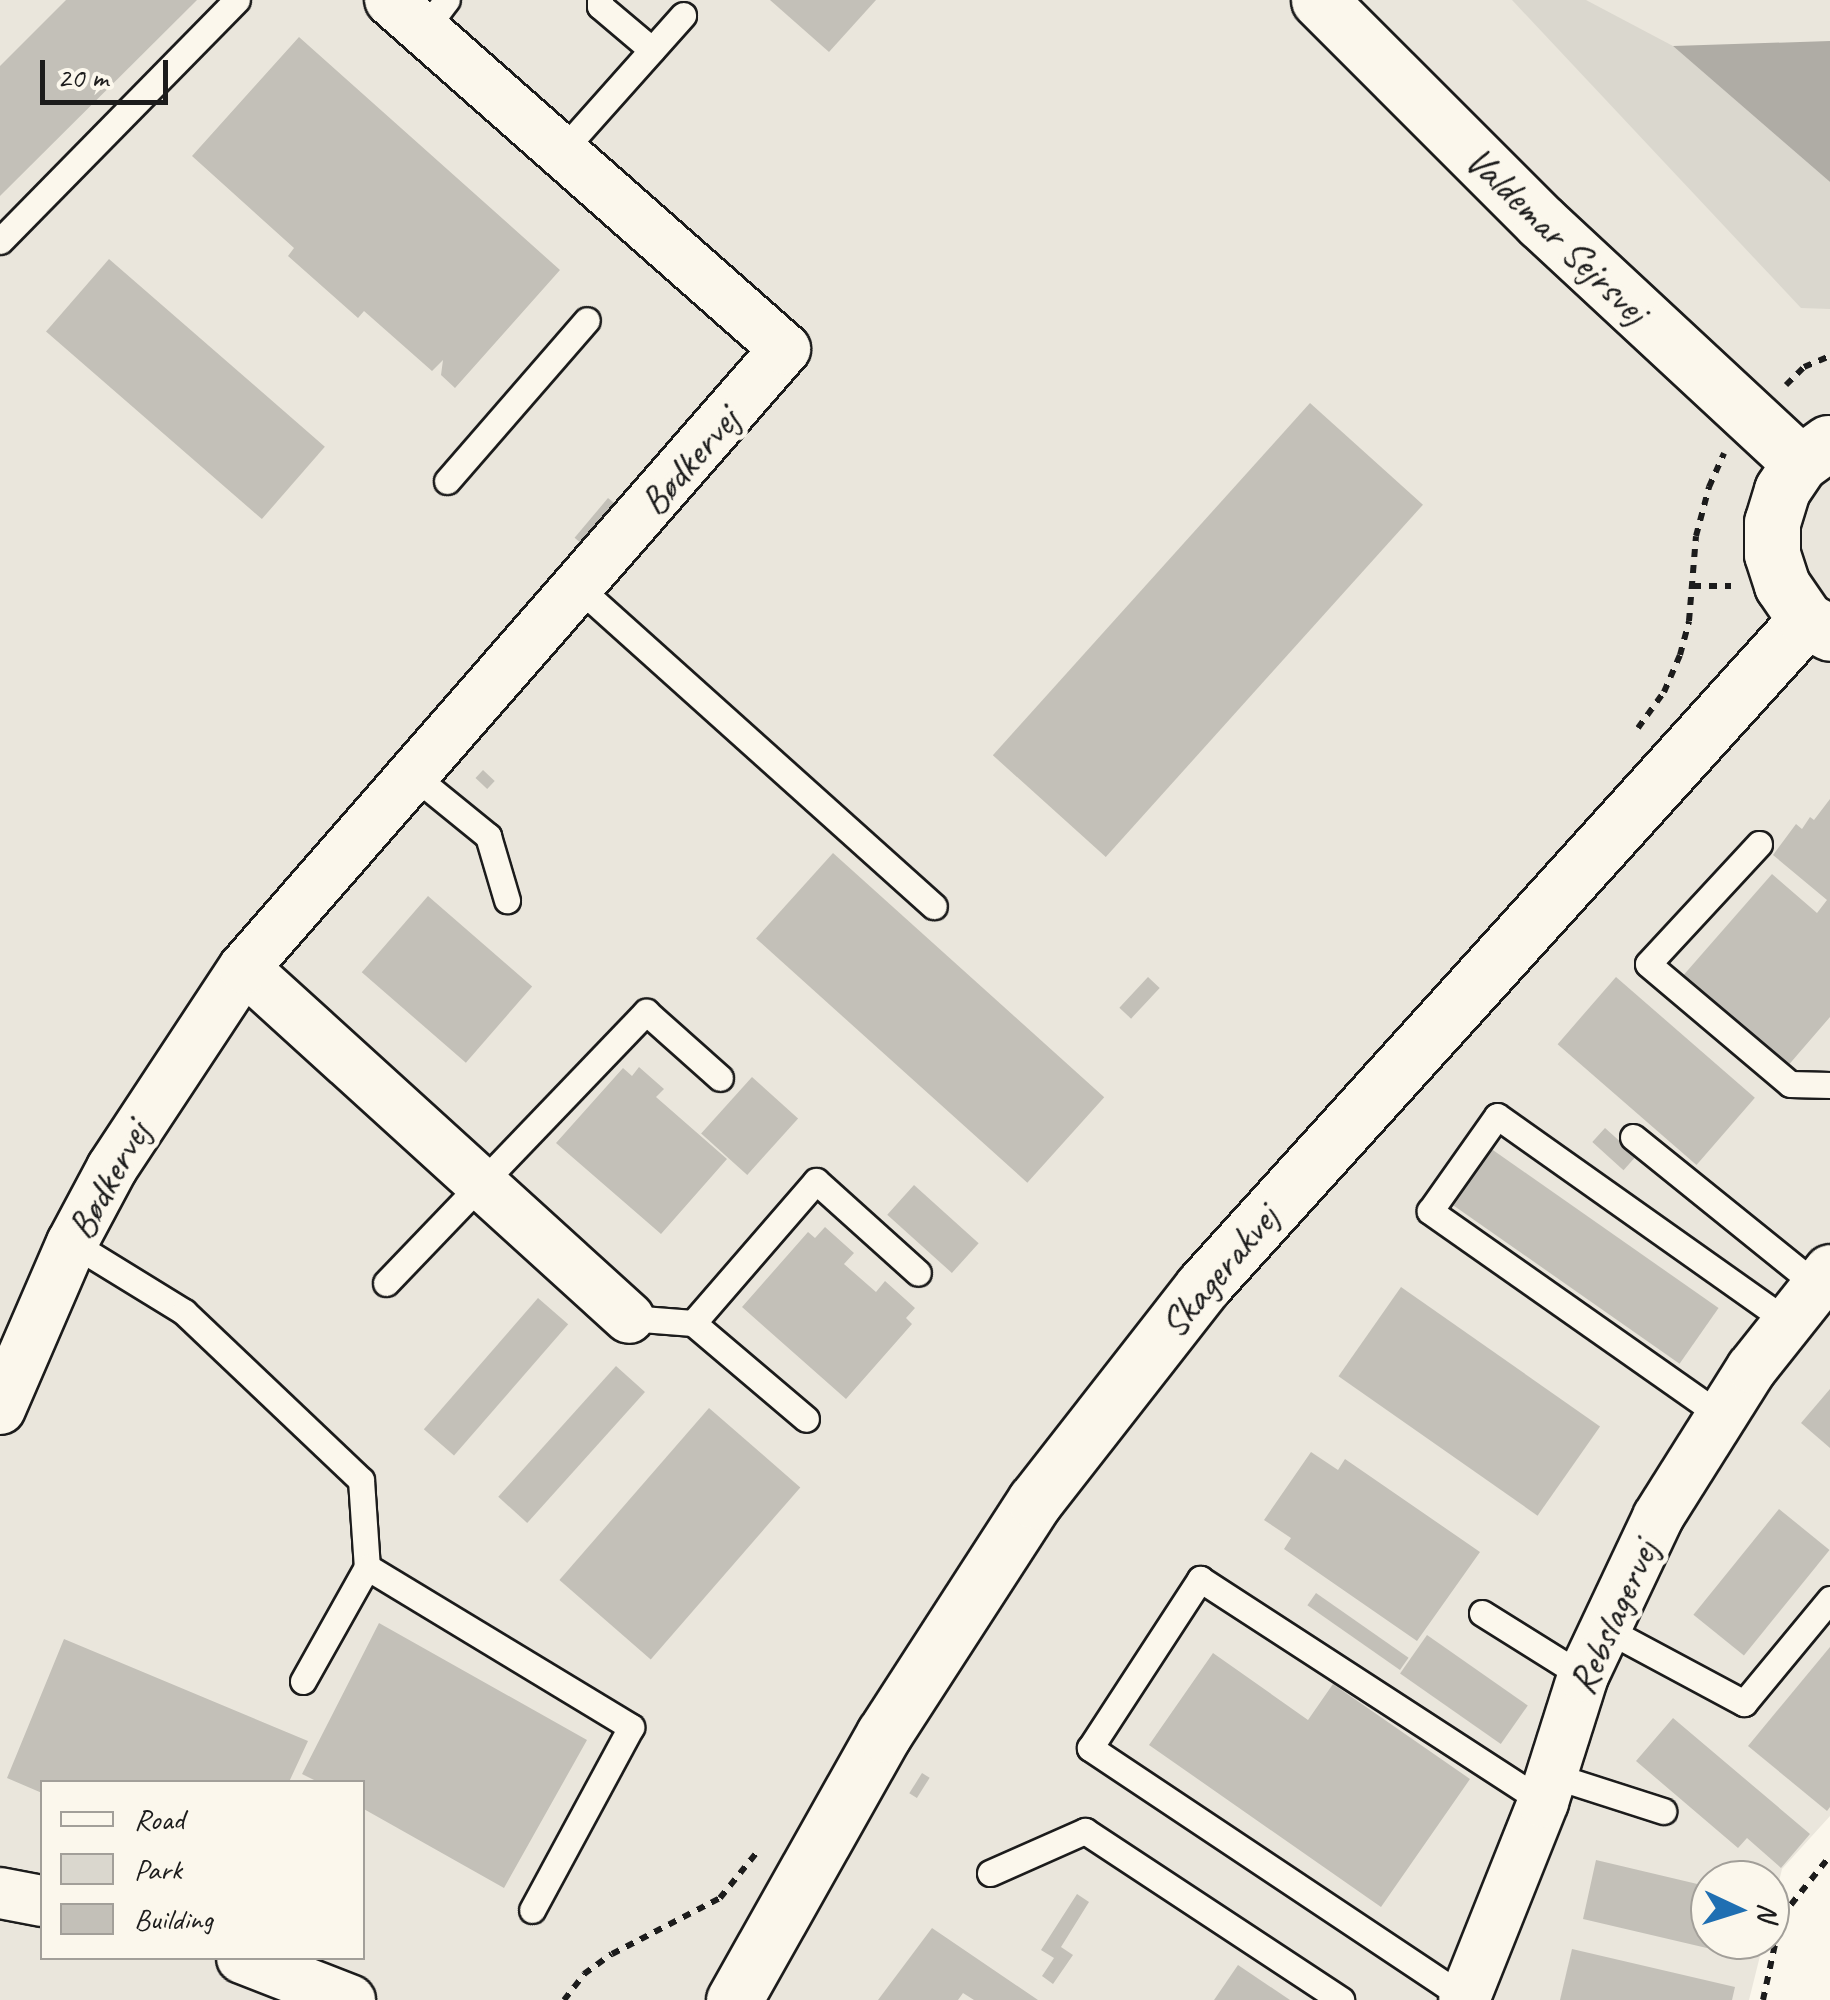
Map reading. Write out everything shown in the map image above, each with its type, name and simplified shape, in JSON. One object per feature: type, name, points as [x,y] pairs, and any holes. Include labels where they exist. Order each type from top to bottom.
[{"type":"street","name":"Valdemar Sejrsvej","points":[[1320,0],[1526,208],[1815,452]]},
{"type":"street","name":"Bødkervej","points":[[0,1408],[72,1243],[152,1102],[244,968],[785,349],[562,152],[420,10]]},
{"type":"street","points":[[1815,452],[1782,490],[1772,522],[1772,554],[1782,586],[1818,626]]},
{"type":"street","name":"Skagerakvej","points":[[734,2000],[884,1734],[1034,1501],[1202,1287],[1818,626]]},
{"type":"street","points":[[244,968],[629,1318]]},
{"type":"street","name":"Rebslagervej","points":[[1464,1999],[1547,1788],[1583,1676],[1658,1517],[1720,1416],[1811,1292]]},
{"type":"street","points":[[247,1960],[350,2000]]},
{"type":"lane","points":[[0,241],[237,0]]},
{"type":"lane","points":[[600,0],[600,6],[652,50]]},
{"type":"lane","points":[[562,152],[683,14]]},
{"type":"lane","points":[[447,481],[587,320]]},
{"type":"lane","points":[[578,586],[934,906]]},
{"type":"lane","points":[[413,775],[488,836],[507,900]]},
{"type":"lane","points":[[1759,844],[1648,964],[1790,1084],[1830,1085]]},
{"type":"lane","points":[[386,1283],[646,1012],[720,1078]]},
{"type":"lane","points":[[1720,1416],[1430,1211],[1497,1116],[1811,1292]]},
{"type":"lane","points":[[1633,1138],[1811,1292]]},
{"type":"lane","points":[[693,1323],[816,1181],[918,1273]]},
{"type":"lane","points":[[72,1243],[184,1312],[360,1480],[367,1567],[303,1682]]},
{"type":"lane","points":[[629,1318],[693,1323],[806,1419]]},
{"type":"lane","points":[[367,1567],[631,1727],[532,1910]]},
{"type":"lane","points":[[1464,1999],[1090,1748],[1200,1579],[1547,1788],[1663,1810]]},
{"type":"lane","points":[[1604,1628],[1744,1702],[1830,1599]]},
{"type":"lane","points":[[1482,1613],[1583,1676]]},
{"type":"lane","points":[[990,1873],[1085,1832],[1341,2000]]},
{"type":"path","points":[[1763,2000],[1781,1917],[1830,1856]]},
{"type":"shaded area","points":[[0,0],[1830,0],[1830,1816],[1790,1860],[1690,1860],[1690,1960],[1759,1960],[1749,2000],[0,2000]]},
{"type":"shaded area","points":[[1830,41],[1830,182],[1673,46]]},
{"type":"green space","points":[[1512,0],[1586,0],[1673,46],[1830,182],[1830,309],[1801,308]]},
{"type":"building","points":[[66,0],[197,0],[0,196],[0,66]]},
{"type":"building","points":[[770,0],[876,0],[829,52]]},
{"type":"building","points":[[299,37],[560,270],[455,388],[441,375],[443,360],[432,371],[364,311],[358,318],[288,256],[294,248],[192,156]]},
{"type":"building","points":[[109,259],[325,447],[262,519],[46,331]]},
{"type":"building","points":[[1310,403],[1423,505],[1106,857],[993,755]]},
{"type":"building","points":[[608,498],[621,509],[588,549],[575,538]]},
{"type":"building","points":[[483,770],[495,781],[487,789],[475,778]]},
{"type":"building","points":[[1830,799],[1830,1017],[1786,1068],[1681,978],[1772,874],[1817,913],[1827,900],[1773,855],[1796,824],[1802,829]]},
{"type":"building","points":[[833,853],[1104,1097],[1027,1183],[756,938]]},
{"type":"building","points":[[428,896],[532,987],[466,1063],[362,972]]},
{"type":"building","points":[[1148,977],[1160,988],[1131,1019],[1119,1008]]},
{"type":"building","points":[[1616,977],[1755,1098],[1696,1165],[1558,1044]]},
{"type":"building","points":[[639,1067],[664,1089],[656,1097],[727,1159],[661,1234],[556,1143],[623,1068],[632,1076]]},
{"type":"building","points":[[752,1077],[798,1118],[747,1175],[701,1133]]},
{"type":"building","points":[[1605,1128],[1636,1156],[1623,1170],[1592,1142]]},
{"type":"building","points":[[1490,1148],[1719,1308],[1680,1364],[1451,1204]]},
{"type":"building","points":[[914,1185],[979,1243],[952,1273],[887,1215]]},
{"type":"building","points":[[825,1227],[854,1253],[844,1264],[876,1292],[885,1281],[915,1308],[906,1318],[912,1324],[846,1399],[742,1307],[808,1232],[815,1238]]},
{"type":"building","points":[[1401,1287],[1600,1426],[1538,1516],[1338,1376]]},
{"type":"building","points":[[538,1298],[568,1324],[454,1456],[424,1429]]},
{"type":"building","points":[[616,1366],[645,1392],[527,1523],[498,1497]]},
{"type":"building","points":[[1830,1389],[1830,1448],[1801,1423]]},
{"type":"building","points":[[709,1408],[800,1487],[651,1659],[559,1580]]},
{"type":"building","points":[[1311,1452],[1338,1470],[1345,1459],[1480,1552],[1417,1641],[1284,1549],[1291,1538],[1264,1520]]},
{"type":"building","points":[[1779,1509],[1830,1550],[1744,1656],[1693,1615]]},
{"type":"building","points":[[1316,1593],[1409,1658],[1400,1670],[1307,1605]]},
{"type":"building","points":[[379,1623],[587,1740],[504,1888],[365,1810],[365,1780],[314,1780],[302,1774]]},
{"type":"building","points":[[1427,1635],[1528,1706],[1501,1744],[1400,1674]]},
{"type":"building","points":[[64,1639],[308,1741],[290,1780],[40,1780],[40,1792],[7,1778]]},
{"type":"building","points":[[1830,1647],[1830,1807],[1827,1811],[1748,1746]]},
{"type":"building","points":[[1213,1653],[1308,1720],[1333,1684],[1470,1779],[1381,1907],[1149,1745]]},
{"type":"building","points":[[1673,1718],[1810,1834],[1788,1860],[1772,1860],[1747,1838],[1738,1848],[1636,1761]]},
{"type":"building","points":[[922,1773],[930,1778],[917,1798],[909,1793]]},
{"type":"building","points":[[1596,1860],[1690,1882],[1690,1944],[1583,1919]]},
{"type":"building","points":[[1077,1894],[1089,1902],[1061,1947],[1073,1955],[1053,1984],[1042,1976],[1054,1958],[1041,1950]]},
{"type":"building","points":[[932,1928],[1038,2000],[974,2000],[963,1993],[958,2000],[878,2000]]},
{"type":"building","points":[[1572,1949],[1735,1987],[1732,2000],[1560,2000]]},
{"type":"building","points":[[1238,1965],[1290,2000],[1214,2000]]}]
